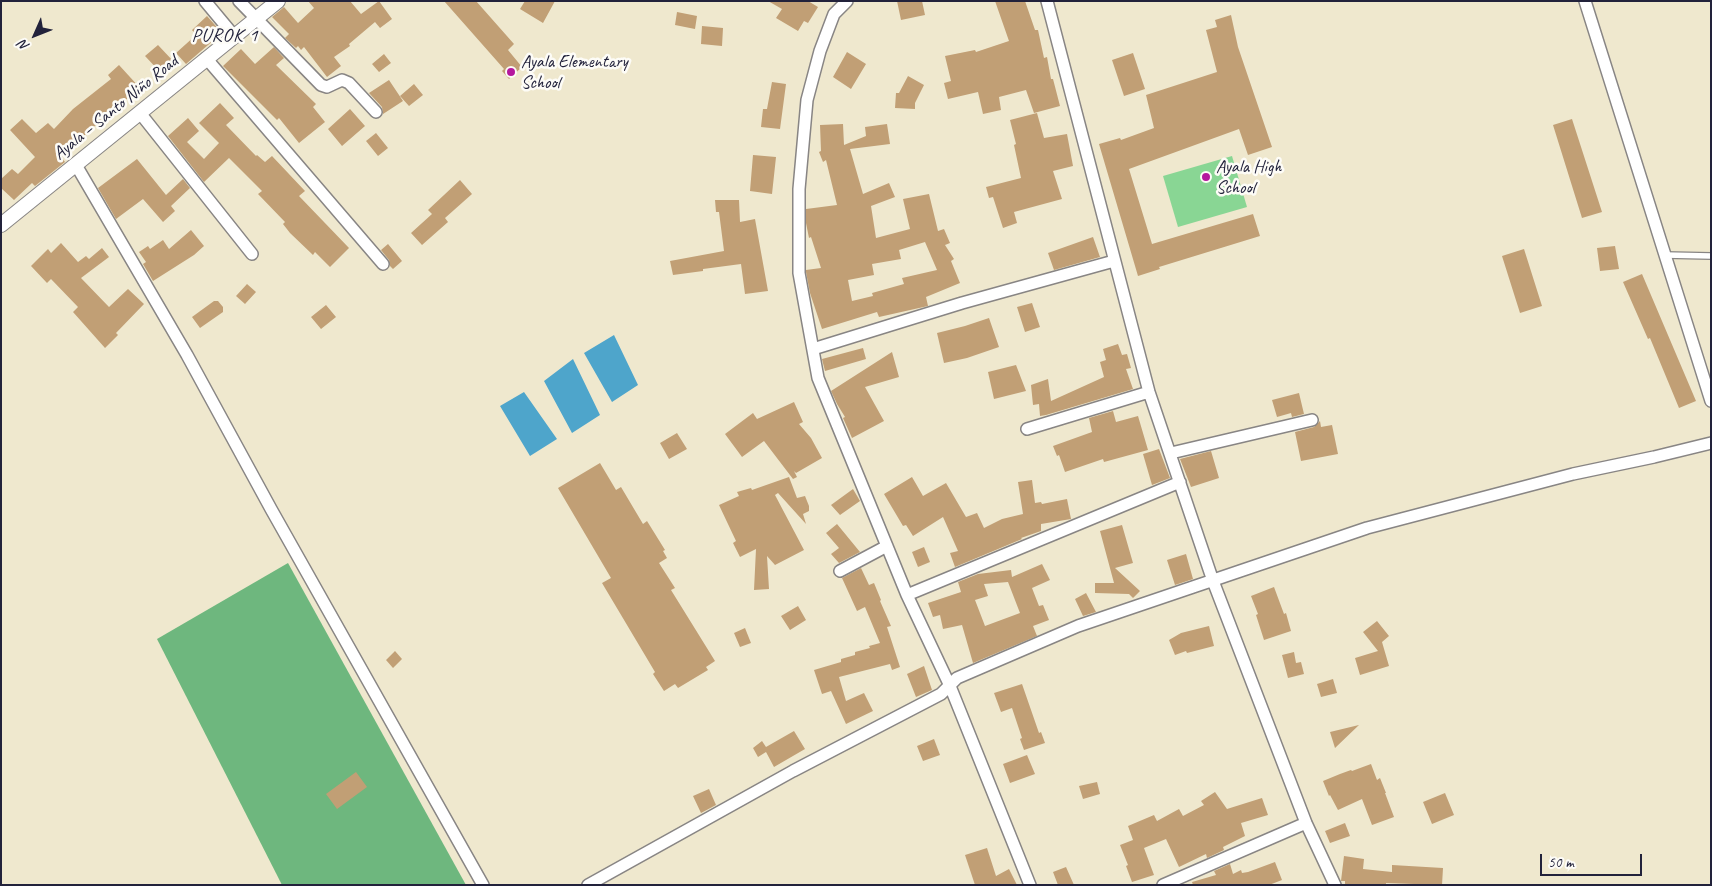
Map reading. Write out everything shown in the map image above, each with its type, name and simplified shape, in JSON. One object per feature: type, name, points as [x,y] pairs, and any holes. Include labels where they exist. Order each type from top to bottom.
[{"type":"street","points":[[205,1],[235,37]]},
{"type":"street","points":[[238,1],[321,85],[327,87],[342,80],[349,83],[376,112]]},
{"type":"street","name":"Ayala – Santo Niño Road","points":[[1,225],[206,58],[257,20],[278,1]]},
{"type":"street","points":[[847,1],[834,14],[820,51],[807,100],[799,189],[799,273],[818,378],[907,595],[950,686],[1030,885]]},
{"type":"street","points":[[1047,1],[1149,392],[1171,453],[1212,581],[1306,823],[1336,885]]},
{"type":"street","points":[[1585,1],[1711,401]]},
{"type":"street","points":[[206,58],[383,264]]},
{"type":"street","points":[[140,113],[252,254]]},
{"type":"street","points":[[76,165],[187,355],[271,509],[483,885]]},
{"type":"street","points":[[813,348],[962,303],[1114,261]]},
{"type":"street","points":[[1027,429],[1149,392]]},
{"type":"street","points":[[1171,453],[1312,420]]},
{"type":"street","points":[[588,885],[793,771],[941,694],[957,678],[1070,630],[1367,528],[1573,474],[1711,443]]},
{"type":"street","points":[[907,595],[1180,482]]},
{"type":"street","points":[[840,571],[887,546]]},
{"type":"street","points":[[1163,885],[1306,823]]},
{"type":"lane","points":[[1665,256],[1711,256]]},
{"type":"green space","points":[[1232,156],[1247,207],[1178,227],[1163,176]]},
{"type":"green space","points":[[288,563],[466,885],[282,885],[157,639]]},
{"type":"water","points":[[614,335],[638,385],[612,402],[584,353]]},
{"type":"water","points":[[573,359],[600,415],[572,433],[544,381]]},
{"type":"water","points":[[524,392],[557,439],[530,456],[500,406]]},
{"type":"building","points":[[308,1],[350,1],[361,14],[379,1],[392,19],[380,28],[375,22],[349,44],[350,46],[334,57],[341,66],[327,77],[304,47],[301,50],[298,46],[296,48],[285,38],[289,34],[272,17],[284,7],[298,23],[314,8]]},
{"type":"building","points":[[444,1],[476,1],[514,44],[508,50],[522,67],[509,79],[502,71],[504,69]]},
{"type":"building","points":[[525,1],[555,1],[543,23],[520,9]]},
{"type":"building","points":[[768,1],[808,1],[818,7],[808,23],[804,21],[798,31],[776,18],[782,9]]},
{"type":"building","points":[[897,1],[922,1],[925,15],[901,20]]},
{"type":"building","points":[[995,1],[1025,1],[1035,30],[1038,30],[1044,58],[1047,57],[1051,79],[1053,79],[1060,106],[1034,113],[1026,90],[999,97],[1001,110],[983,114],[978,92],[948,99],[944,83],[951,81],[945,56],[975,50],[976,52],[1009,41]]},
{"type":"building","points":[[677,12],[697,16],[695,29],[675,25]]},
{"type":"building","points":[[1231,15],[1238,47],[1272,147],[1248,155],[1239,129],[1129,169],[1152,244],[1253,214],[1260,236],[1159,267],[1160,269],[1138,276],[1099,144],[1120,138],[1121,140],[1154,128],[1146,95],[1217,72],[1206,30],[1217,27],[1215,20]]},
{"type":"building","points":[[207,16],[222,33],[186,64],[176,53],[196,35],[192,30]]},
{"type":"building","points":[[702,26],[723,28],[722,46],[701,44]]},
{"type":"building","points":[[158,45],[174,62],[161,73],[145,56]]},
{"type":"building","points":[[274,47],[284,58],[276,65],[316,104],[313,107],[325,122],[299,143],[279,118],[277,120],[223,66],[241,49],[255,64]]},
{"type":"building","points":[[847,52],[866,64],[851,89],[833,77]]},
{"type":"building","points":[[1133,53],[1145,89],[1124,96],[1112,60]]},
{"type":"building","points":[[384,54],[391,63],[379,72],[372,64]]},
{"type":"building","points":[[119,65],[140,88],[90,130],[62,158],[65,162],[35,186],[32,183],[14,200],[1,188],[1,179],[12,169],[18,174],[35,157],[10,130],[22,119],[36,133],[48,123],[54,129],[73,109],[111,79],[108,75]]},
{"type":"building","points":[[908,76],[924,85],[915,103],[915,109],[895,108],[896,93],[899,93]]},
{"type":"building","points":[[389,80],[403,101],[383,114],[382,107],[369,93]]},
{"type":"building","points":[[772,82],[786,84],[780,129],[761,127],[763,109],[767,109]]},
{"type":"building","points":[[414,84],[423,95],[409,106],[400,96]]},
{"type":"building","points":[[220,103],[234,118],[226,125],[256,156],[265,162],[272,156],[305,191],[299,196],[349,248],[330,267],[315,252],[313,255],[290,233],[283,224],[285,222],[258,194],[262,191],[229,158],[204,182],[168,136],[188,118],[199,131],[187,142],[204,159],[219,143],[199,123]]},
{"type":"building","points":[[350,109],[365,126],[342,146],[328,129]]},
{"type":"building","points":[[1037,113],[1044,138],[1067,134],[1073,166],[1053,171],[1062,199],[1014,212],[1017,223],[1003,228],[993,197],[989,198],[986,187],[1021,178],[1010,120]]},
{"type":"building","points":[[1572,119],[1602,212],[1582,218],[1553,125]]},
{"type":"building","points":[[843,124],[844,145],[866,136],[865,127],[887,124],[890,144],[850,149],[863,194],[889,183],[895,197],[871,206],[876,238],[910,229],[903,199],[929,194],[938,231],[944,229],[950,243],[945,245],[954,259],[951,261],[960,283],[926,297],[928,306],[879,317],[877,312],[822,329],[810,293],[806,272],[806,270],[821,268],[811,237],[809,238],[806,209],[837,205],[826,160],[823,162],[819,152],[821,151],[820,125]],"holes":[[[925,242],[937,270],[902,278],[904,284],[872,293],[873,296],[852,301],[848,280],[874,275],[872,264],[901,259],[899,250]]]},
{"type":"building","points":[[376,133],[388,148],[378,156],[366,141]]},
{"type":"building","points":[[753,155],[776,157],[772,194],[750,191]]},
{"type":"building","points":[[137,159],[166,195],[183,179],[190,188],[171,206],[175,211],[163,222],[143,199],[116,219],[98,188]]},
{"type":"building","points":[[460,180],[472,194],[445,218],[448,222],[422,245],[411,233],[432,214],[428,210]]},
{"type":"building","points":[[715,200],[739,200],[740,222],[755,219],[768,291],[745,294],[741,264],[673,275],[670,261],[724,251],[719,212],[716,212]]},
{"type":"building","points":[[191,230],[204,246],[194,255],[153,281],[143,264],[146,262],[139,252],[148,246],[150,249],[163,240],[169,249]]},
{"type":"building","points":[[1093,237],[1100,257],[1054,270],[1048,253]]},
{"type":"building","points":[[61,243],[78,262],[86,256],[89,259],[102,248],[109,257],[81,278],[109,307],[128,289],[144,304],[116,333],[118,335],[105,348],[73,312],[78,307],[51,279],[47,283],[31,266],[48,249],[51,253]]},
{"type":"building","points":[[388,244],[402,261],[393,269],[381,250]]},
{"type":"building","points":[[1615,246],[1619,269],[1600,271],[1597,248]]},
{"type":"building","points":[[1524,249],[1542,306],[1520,313],[1502,256]]},
{"type":"building","points":[[1642,274],[1696,401],[1679,408],[1650,338],[1648,339],[1623,282]]},
{"type":"building","points":[[247,284],[256,292],[245,304],[236,296]]},
{"type":"building","points":[[214,301],[218,301],[223,307],[223,312],[200,328],[192,317]]},
{"type":"building","points":[[1032,303],[1040,327],[1025,332],[1017,307]]},
{"type":"building","points":[[326,305],[336,317],[321,329],[311,317]]},
{"type":"building","points":[[989,318],[999,347],[967,358],[944,363],[937,333]]},
{"type":"building","points":[[1118,344],[1122,355],[1127,354],[1131,368],[1126,369],[1133,389],[1040,416],[1039,404],[1033,405],[1031,385],[1048,379],[1051,401],[1104,377],[1100,362],[1106,360],[1103,349]]},
{"type":"building","points":[[863,348],[866,359],[825,371],[822,359]]},
{"type":"building","points":[[892,352],[899,377],[865,387],[884,421],[852,438],[843,418],[845,417],[831,391]]},
{"type":"building","points":[[1016,365],[1026,391],[994,399],[988,372]]},
{"type":"building","points":[[1299,393],[1304,414],[1292,417],[1291,413],[1277,417],[1272,400]]},
{"type":"building","points":[[794,402],[803,422],[799,424],[811,438],[822,458],[796,473],[794,471],[797,477],[793,479],[764,441],[742,457],[725,434],[753,413],[757,419]]},
{"type":"building","points":[[1113,411],[1116,422],[1138,416],[1148,450],[1104,462],[1103,459],[1065,472],[1059,455],[1057,456],[1053,446],[1092,432],[1089,418]]},
{"type":"building","points":[[1320,421],[1321,427],[1332,425],[1338,454],[1301,461],[1295,432],[1314,427]]},
{"type":"building","points":[[677,433],[687,449],[669,459],[660,443]]},
{"type":"building","points":[[1159,449],[1170,478],[1152,485],[1143,454]]},
{"type":"building","points":[[1211,451],[1219,478],[1191,487],[1180,459]]},
{"type":"building","points":[[600,463],[616,490],[621,487],[643,524],[647,521],[665,550],[663,551],[667,558],[659,563],[675,588],[671,590],[715,661],[706,667],[708,670],[678,688],[675,684],[664,691],[653,674],[655,672],[602,583],[611,578],[558,488]]},
{"type":"building","points":[[789,477],[797,498],[805,496],[809,506],[809,511],[803,514],[806,524],[778,493],[775,495],[804,550],[775,565],[767,556],[769,589],[754,590],[756,549],[740,557],[733,543],[736,541],[719,505],[739,496],[737,492],[751,488],[752,490]]},
{"type":"building","points":[[912,477],[923,496],[946,483],[966,517],[977,513],[984,528],[1002,519],[1023,514],[1018,482],[1032,480],[1035,503],[1041,502],[1042,504],[1067,499],[1071,519],[1041,524],[1041,531],[955,567],[950,553],[958,551],[943,517],[913,536],[906,525],[903,526],[884,494]]},
{"type":"building","points":[[853,489],[860,501],[840,515],[831,505]]},
{"type":"building","points":[[837,524],[860,552],[839,563],[831,554],[839,548],[826,533]]},
{"type":"building","points":[[1122,525],[1133,563],[1115,568],[1140,591],[1133,598],[1129,594],[1095,593],[1095,583],[1114,583],[1100,531]]},
{"type":"building","points":[[924,547],[930,562],[918,567],[912,552]]},
{"type":"building","points":[[1186,554],[1193,579],[1175,585],[1167,560]]},
{"type":"building","points":[[1042,564],[1050,580],[1032,588],[1039,606],[1043,605],[1049,620],[1033,626],[1037,636],[973,663],[962,625],[943,629],[940,615],[933,617],[928,603],[961,592],[958,582],[978,574],[1011,570],[1012,577]],"holes":[[[1008,582],[1020,613],[985,626],[975,600],[988,596],[984,584]]]},
{"type":"building","points":[[861,568],[869,585],[874,583],[881,600],[891,626],[887,627],[900,667],[892,670],[890,664],[839,677],[846,701],[864,693],[873,711],[846,724],[831,691],[822,694],[814,670],[841,662],[841,659],[855,655],[855,652],[880,643],[865,607],[857,611],[842,578]]},
{"type":"building","points":[[1274,587],[1284,614],[1286,613],[1291,631],[1264,640],[1256,615],[1258,614],[1251,596]]},
{"type":"building","points":[[1086,593],[1096,612],[1083,616],[1075,599]]},
{"type":"building","points":[[798,606],[806,620],[790,630],[781,616]]},
{"type":"building","points":[[1377,621],[1389,636],[1382,642],[1389,666],[1360,675],[1355,658],[1378,651],[1363,632]]},
{"type":"building","points":[[1209,626],[1214,646],[1175,655],[1169,640],[1181,633]]},
{"type":"building","points":[[745,628],[751,643],[740,647],[734,633]]},
{"type":"building","points":[[395,651],[402,659],[393,668],[386,660]]},
{"type":"building","points":[[1294,652],[1296,663],[1301,662],[1304,674],[1288,678],[1282,655]]},
{"type":"building","points":[[924,666],[932,690],[916,697],[907,674]]},
{"type":"building","points":[[1333,679],[1337,693],[1321,697],[1317,684]]},
{"type":"building","points":[[1022,684],[1039,733],[1041,732],[1045,743],[1024,750],[1012,708],[1001,712],[994,693]]},
{"type":"building","points":[[1359,725],[1335,748],[1330,732]]},
{"type":"building","points":[[794,731],[805,749],[774,767],[766,752],[758,757],[753,748],[762,741],[766,747]]},
{"type":"building","points":[[934,739],[940,755],[923,761],[917,746]]},
{"type":"building","points":[[1027,755],[1035,774],[1010,783],[1003,764]]},
{"type":"building","points":[[1371,764],[1377,780],[1380,778],[1394,817],[1372,825],[1362,799],[1338,810],[1329,796],[1323,781]]},
{"type":"building","points":[[356,772],[367,787],[337,809],[326,794]]},
{"type":"building","points":[[1097,782],[1100,794],[1083,799],[1079,786]]},
{"type":"building","points":[[709,789],[716,805],[701,813],[693,796]]},
{"type":"building","points":[[1215,792],[1227,809],[1262,798],[1268,815],[1241,823],[1245,836],[1223,847],[1224,850],[1207,858],[1206,854],[1179,867],[1166,839],[1144,848],[1154,875],[1132,882],[1120,845],[1133,840],[1128,826],[1154,815],[1157,821],[1179,809],[1183,816],[1204,805],[1201,801]]},
{"type":"building","points":[[1445,793],[1454,815],[1432,824],[1423,802]]},
{"type":"building","points":[[1345,823],[1350,836],[1330,843],[1325,831]]},
{"type":"building","points":[[987,848],[996,876],[1009,869],[1017,885],[975,885],[965,855]]},
{"type":"building","points":[[1344,856],[1364,859],[1363,869],[1392,872],[1392,865],[1443,868],[1442,885],[1386,883],[1386,885],[1345,885],[1345,881],[1341,881]]},
{"type":"building","points":[[1275,862],[1282,880],[1269,885],[1193,885],[1192,882],[1216,875],[1214,871],[1230,864],[1233,874],[1241,870],[1242,873],[1248,872]]},
{"type":"building","points":[[1066,867],[1074,885],[1058,885],[1053,872]]},
{"type":"place","name":"Ayala Elementary School","points":[[511,72]]},
{"type":"place","name":"Ayala High School","points":[[1206,177]]},
{"type":"district","name":"PUROK 1","points":[[225,36]]}]
